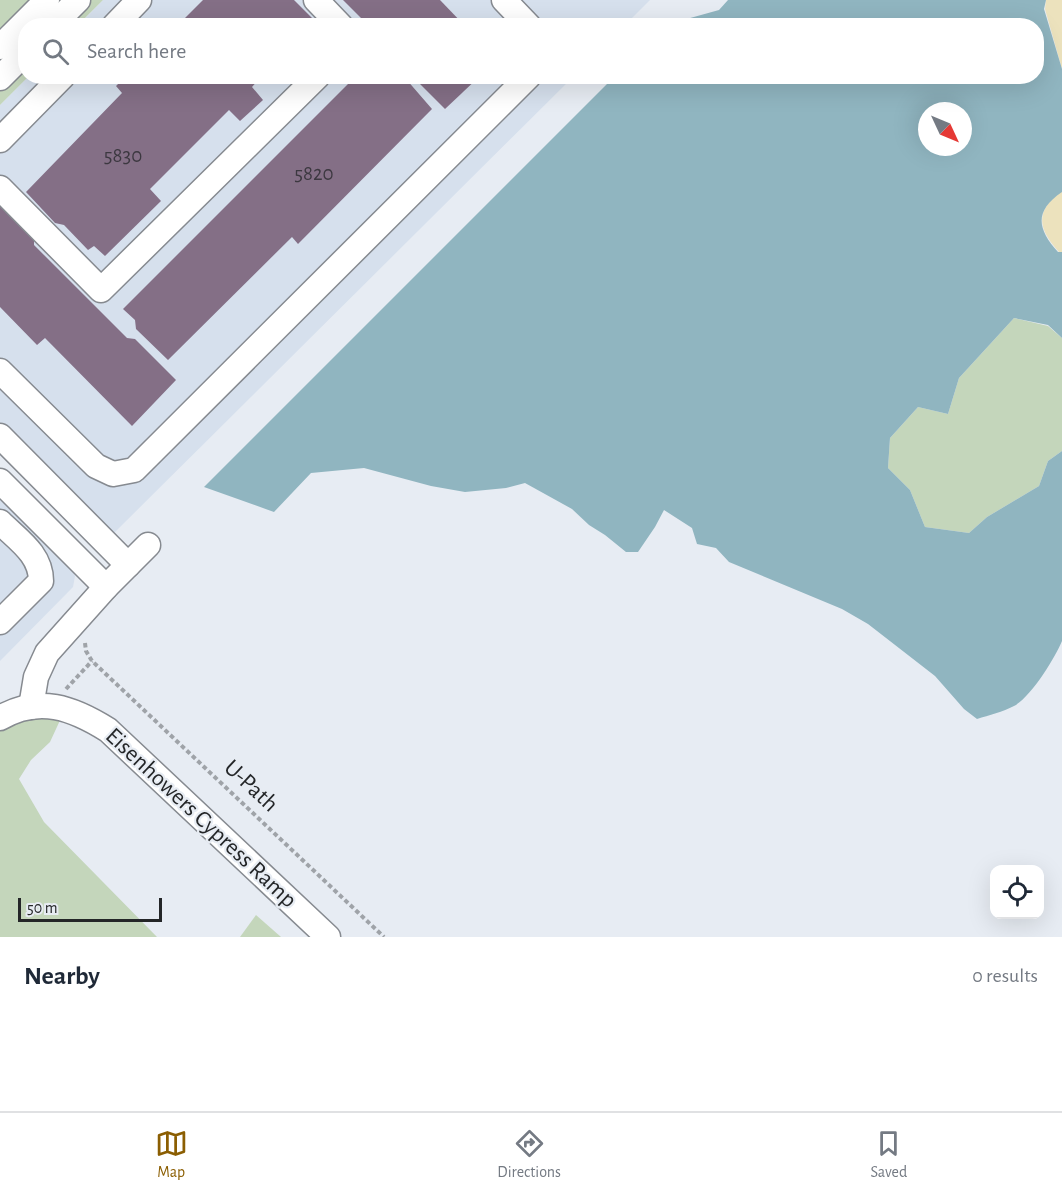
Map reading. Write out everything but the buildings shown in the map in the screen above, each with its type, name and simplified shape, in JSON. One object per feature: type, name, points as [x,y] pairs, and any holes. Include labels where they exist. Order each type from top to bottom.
[{"type":"street","points":[[29,18],[47,0]]},
{"type":"street","points":[[60,18],[78,0]]},
{"type":"street","points":[[122,18],[139,0]]},
{"type":"street","points":[[316,0],[333,18]]},
{"type":"street","points":[[504,0],[522,18]]},
{"type":"street","points":[[0,47],[18,29]]},
{"type":"street","points":[[0,78],[18,60]]},
{"type":"street","points":[[0,140],[55,84]]},
{"type":"street","points":[[0,188],[101,290],[310,84]]},
{"type":"street","points":[[1,375],[96,466],[113,474],[134,470],[521,84]]},
{"type":"street","points":[[0,436],[128,565]]},
{"type":"street","points":[[0,481],[106,587]]},
{"type":"street","points":[[0,522],[37,559],[41,581],[0,622]]},
{"type":"street","points":[[31,707],[36,677],[47,653],[106,587],[148,545]]},
{"type":"street","name":"Eisenhowers Cypress Ramp","points":[[0,718],[31,707],[62,706],[108,730],[328,937]]},
{"type":"path","name":"U-Path","points":[[63,693],[92,661],[384,937]]},
{"type":"shaded area","points":[[103,0],[650,0],[632,18],[86,18]]},
{"type":"shaded area","points":[[21,84],[566,84],[111,536],[0,425],[0,105]]},
{"type":"shaded area","points":[[0,495],[69,562],[75,576],[73,587],[0,661]]},
{"type":"green space","points":[[0,0],[103,0],[85,18],[18,18],[18,84],[21,84],[0,105]]},
{"type":"green space","points":[[1014,318],[1048,326],[1062,338],[1062,451],[1048,461],[1039,486],[987,517],[969,533],[925,527],[910,490],[888,468],[890,438],[918,407],[948,414],[959,378]]},
{"type":"green space","points":[[30,703],[62,716],[50,742],[31,760],[19,779],[44,822],[157,937],[0,937],[0,730]]},
{"type":"green space","points":[[256,915],[281,937],[240,937]]},
{"type":"sand","points":[[1046,0],[1062,0],[1062,69],[1045,9]]},
{"type":"sand","points":[[1062,191],[1062,252],[1059,252],[1047,236],[1042,220],[1047,206]]},
{"type":"water","points":[[728,0],[1046,0],[1044,9],[1062,69],[1062,192],[1047,206],[1042,220],[1046,236],[1051,244],[1058,252],[1062,252],[1062,338],[1048,325],[1014,318],[959,378],[948,414],[918,407],[890,438],[888,468],[910,490],[925,527],[969,533],[987,517],[1039,486],[1048,461],[1062,451],[1062,641],[1035,686],[1014,706],[977,719],[964,709],[935,676],[868,624],[842,609],[729,562],[716,548],[697,544],[692,528],[664,510],[638,552],[626,552],[589,525],[572,509],[525,483],[506,488],[465,492],[431,486],[364,468],[311,473],[274,512],[204,487],[607,84],[1044,84],[1044,18],[690,18],[719,10]]}]
